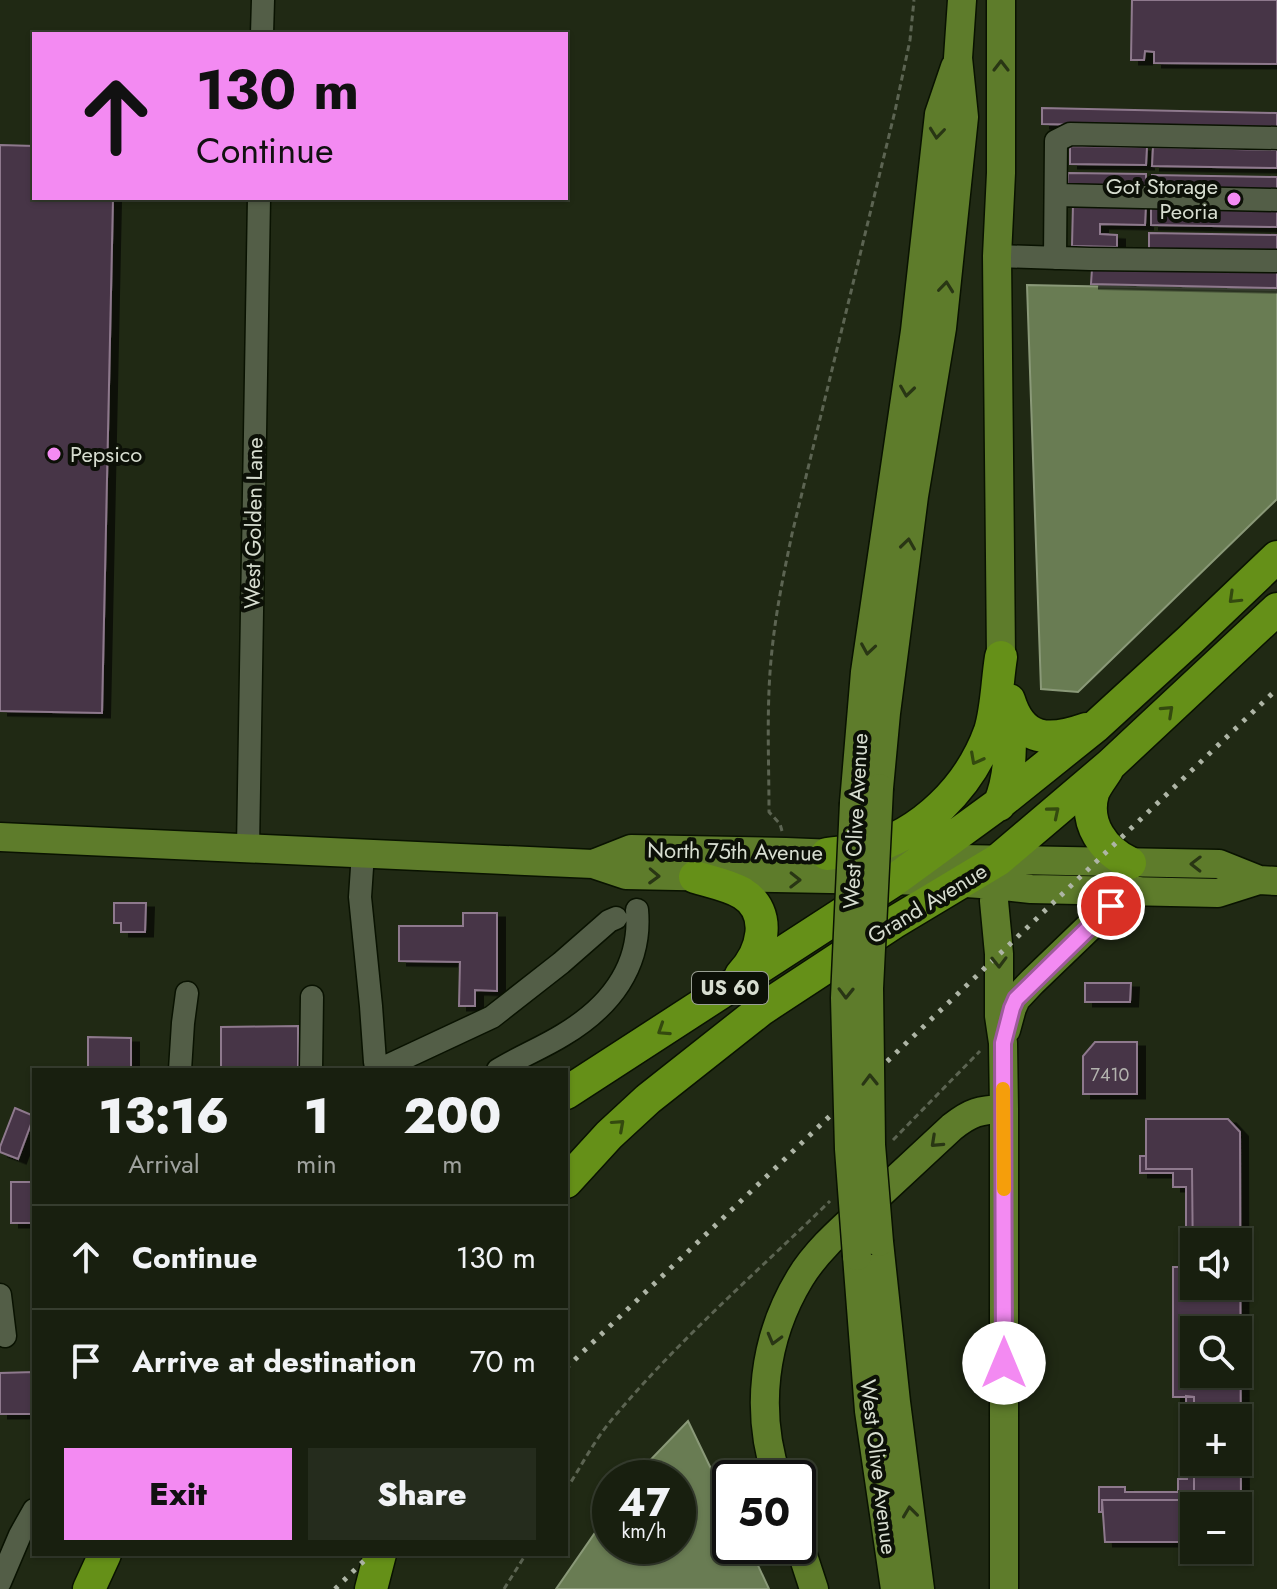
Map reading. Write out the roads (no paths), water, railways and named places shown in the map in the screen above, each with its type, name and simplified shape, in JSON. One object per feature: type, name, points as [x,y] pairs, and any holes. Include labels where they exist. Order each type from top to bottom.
[{"type":"highway","name":"Grand Avenue","points":[[568,1180],[648,1099],[748,1019],[893,923],[946,870],[1000,803],[1096,726],[1277,557]]},
{"type":"highway","name":"Grand Avenue","points":[[568,1092],[893,881],[946,870],[996,872],[1277,609]]},
{"type":"highway","points":[[1000,803],[1010,759],[1009,702],[1001,657]]},
{"type":"highway","points":[[827,854],[882,844],[914,827],[953,795],[971,770],[990,730],[1001,657]]},
{"type":"highway","points":[[1009,702],[1021,726],[1033,733],[1048,737],[1062,736],[1096,726]]},
{"type":"highway","points":[[1111,764],[1094,791],[1094,825],[1108,850],[1134,877]]},
{"type":"highway","points":[[996,872],[1008,823],[1026,780]]},
{"type":"highway","points":[[695,877],[740,892],[756,907],[761,919],[762,940],[756,955],[724,991]]},
{"type":"highway","points":[[89,1589],[104,1556]]},
{"type":"highway","points":[[371,1589],[379,1556]]},
{"type":"main road","name":"West Olive Avenue","points":[[895,1589],[869,1411],[869,988],[886,713],[914,496],[942,328],[964,117],[958,58],[962,0]]},
{"type":"main road","points":[[1001,0],[1001,173],[997,256],[1001,657]]},
{"type":"main road","name":"West Olive Avenue","points":[[920,1589],[896,1402],[849,1149],[845,998],[854,803],[865,672],[915,331],[939,114],[958,58]]},
{"type":"main road","name":"North 75th Avenue","points":[[0,837],[593,864],[626,875],[893,881]]},
{"type":"main road","name":"North 75th Avenue","points":[[593,864],[631,849],[827,854],[946,870]]},
{"type":"main road","points":[[1004,1589],[1004,1109],[996,1043],[999,954],[994,901],[996,872],[1134,877],[1219,864],[1268,881]]},
{"type":"main road","points":[[996,1043],[1016,999],[1111,906],[1134,877]]},
{"type":"main road","points":[[771,1460],[765,1425],[766,1370],[780,1318],[801,1276],[831,1239],[952,1127],[980,1110],[1004,1109]]},
{"type":"main road","points":[[806,1564],[814,1589]]},
{"type":"street","points":[[262,32],[263,0]]},
{"type":"street","points":[[1055,258],[1056,141],[1070,134],[1277,138]]},
{"type":"street","points":[[1056,195],[1277,200]]},
{"type":"street","name":"West Golden Lane","points":[[248,848],[259,200]]},
{"type":"street","points":[[997,256],[1277,261]]},
{"type":"street","points":[[363,853],[360,897],[375,1062],[385,1067],[492,1017],[609,921],[626,914],[638,926],[635,950],[624,976],[604,1004],[565,1035],[502,1068]]},
{"type":"street","points":[[180,1068],[187,993]]},
{"type":"street","points":[[311,1068],[312,997]]},
{"type":"street","points":[[0,1295],[5,1336]]},
{"type":"street","points":[[0,1582],[32,1514]]},
{"type":"railway","points":[[568,1366],[1277,689]]},
{"type":"railway","points":[[335,1589],[369,1556]]},
{"type":"place","name":"Got Storage Peoria","points":[[1234,199]]},
{"type":"place","name":"Pepsico","points":[[54,454]]}]
